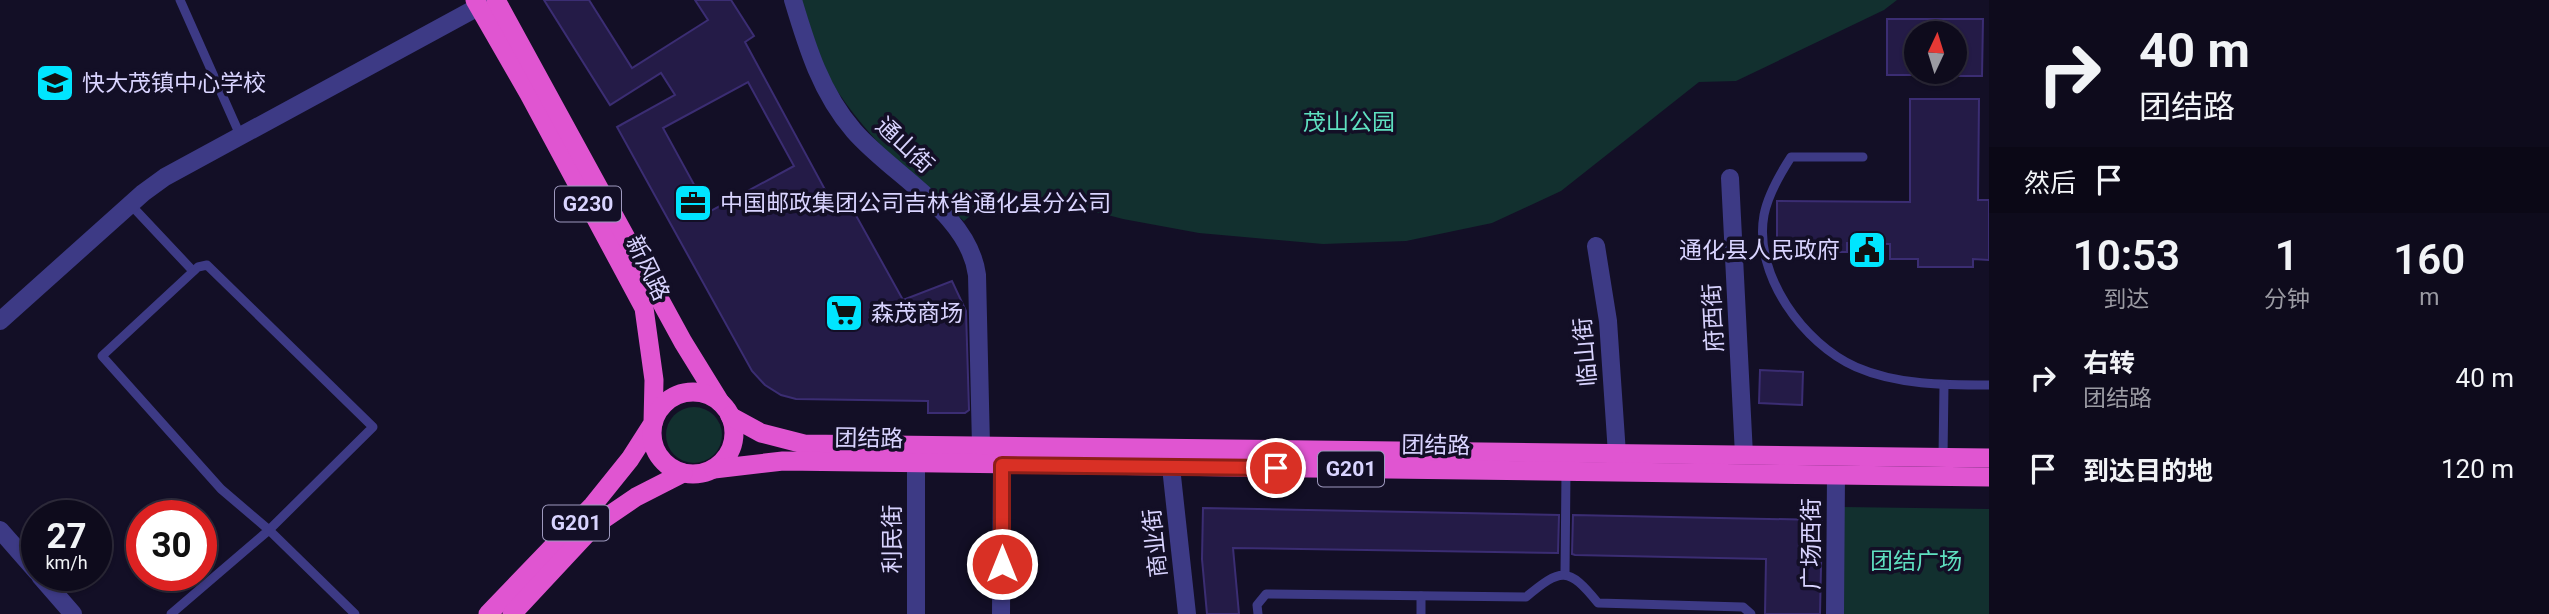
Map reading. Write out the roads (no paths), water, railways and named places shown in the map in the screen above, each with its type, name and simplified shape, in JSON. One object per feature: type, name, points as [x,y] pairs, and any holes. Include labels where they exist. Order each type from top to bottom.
[{"type":"highway","name":"新风路","points":[[485,2],[683,342],[725,409]]},
{"type":"highway","name":"新风路","points":[[485,2],[529,94],[644,308],[652,358],[653,424]]},
{"type":"highway","points":[[694,393],[725,409],[733,443],[723,462],[714,469],[694,475],[683,473],[673,470],[657,455],[653,445],[653,424],[661,407],[676,396],[694,393]]},
{"type":"highway","name":"团结路","points":[[725,409],[761,433],[804,444],[1989,458]]},
{"type":"highway","name":"G201","points":[[488,614],[609,487],[653,424]]},
{"type":"highway","name":"团结路","points":[[714,469],[783,461],[1989,477]]},
{"type":"highway","name":"G201","points":[[512,614],[595,525],[636,497],[683,473]]},
{"type":"street","name":"通山街","points":[[793,0],[811,57],[840,113],[855,132],[960,231],[972,253],[977,275],[981,446]]},
{"type":"street","points":[[0,321],[130,204],[176,170],[485,2]]},
{"type":"street","name":"府西街","points":[[1730,178],[1744,455]]},
{"type":"street","name":"临山街","points":[[1595,246],[1608,321],[1617,454]]},
{"type":"street","name":"利民街","points":[[916,464],[916,614]]},
{"type":"street","points":[[1001,614],[1002,465]]},
{"type":"street","name":"商业街","points":[[1171,467],[1187,614]]},
{"type":"street","name":"广场西街","points":[[1835,614],[1836,475]]},
{"type":"street","points":[[0,530],[21,554]]},
{"type":"street","points":[[53,591],[73,614]]},
{"type":"lane","points":[[180,0],[240,135]]},
{"type":"lane","points":[[1863,158],[1791,157],[1776,182],[1763,217],[1764,242],[1771,272],[1795,316],[1817,341],[1842,360],[1872,373],[1944,385],[1989,385]]},
{"type":"lane","points":[[130,204],[193,271]]},
{"type":"lane","points":[[172,614],[269,530],[373,427],[207,265],[193,271],[103,356],[221,489],[269,530],[355,614]]},
{"type":"lane","points":[[1943,458],[1944,385]]},
{"type":"lane","points":[[1564,574],[1566,471]]},
{"type":"lane","points":[[1258,614],[1257,605],[1266,594],[1526,597],[1546,579],[1564,574],[1581,582],[1598,603],[1743,607],[1751,614]]},
{"type":"lane","points":[[1421,596],[1421,614]]},
{"type":"place","name":"快大茂镇中心学校","points":[[55,83]]},
{"type":"place","name":"中国邮政集团公司吉林省通化县分公司","points":[[693,203]]},
{"type":"place","name":"通化县人民政府","points":[[1867,250]]},
{"type":"place","name":"森茂商场","points":[[844,313]]},
{"type":"park label","name":"茂山公园","points":[[1349,122]]},
{"type":"park label","name":"团结广场","points":[[1916,561]]}]
